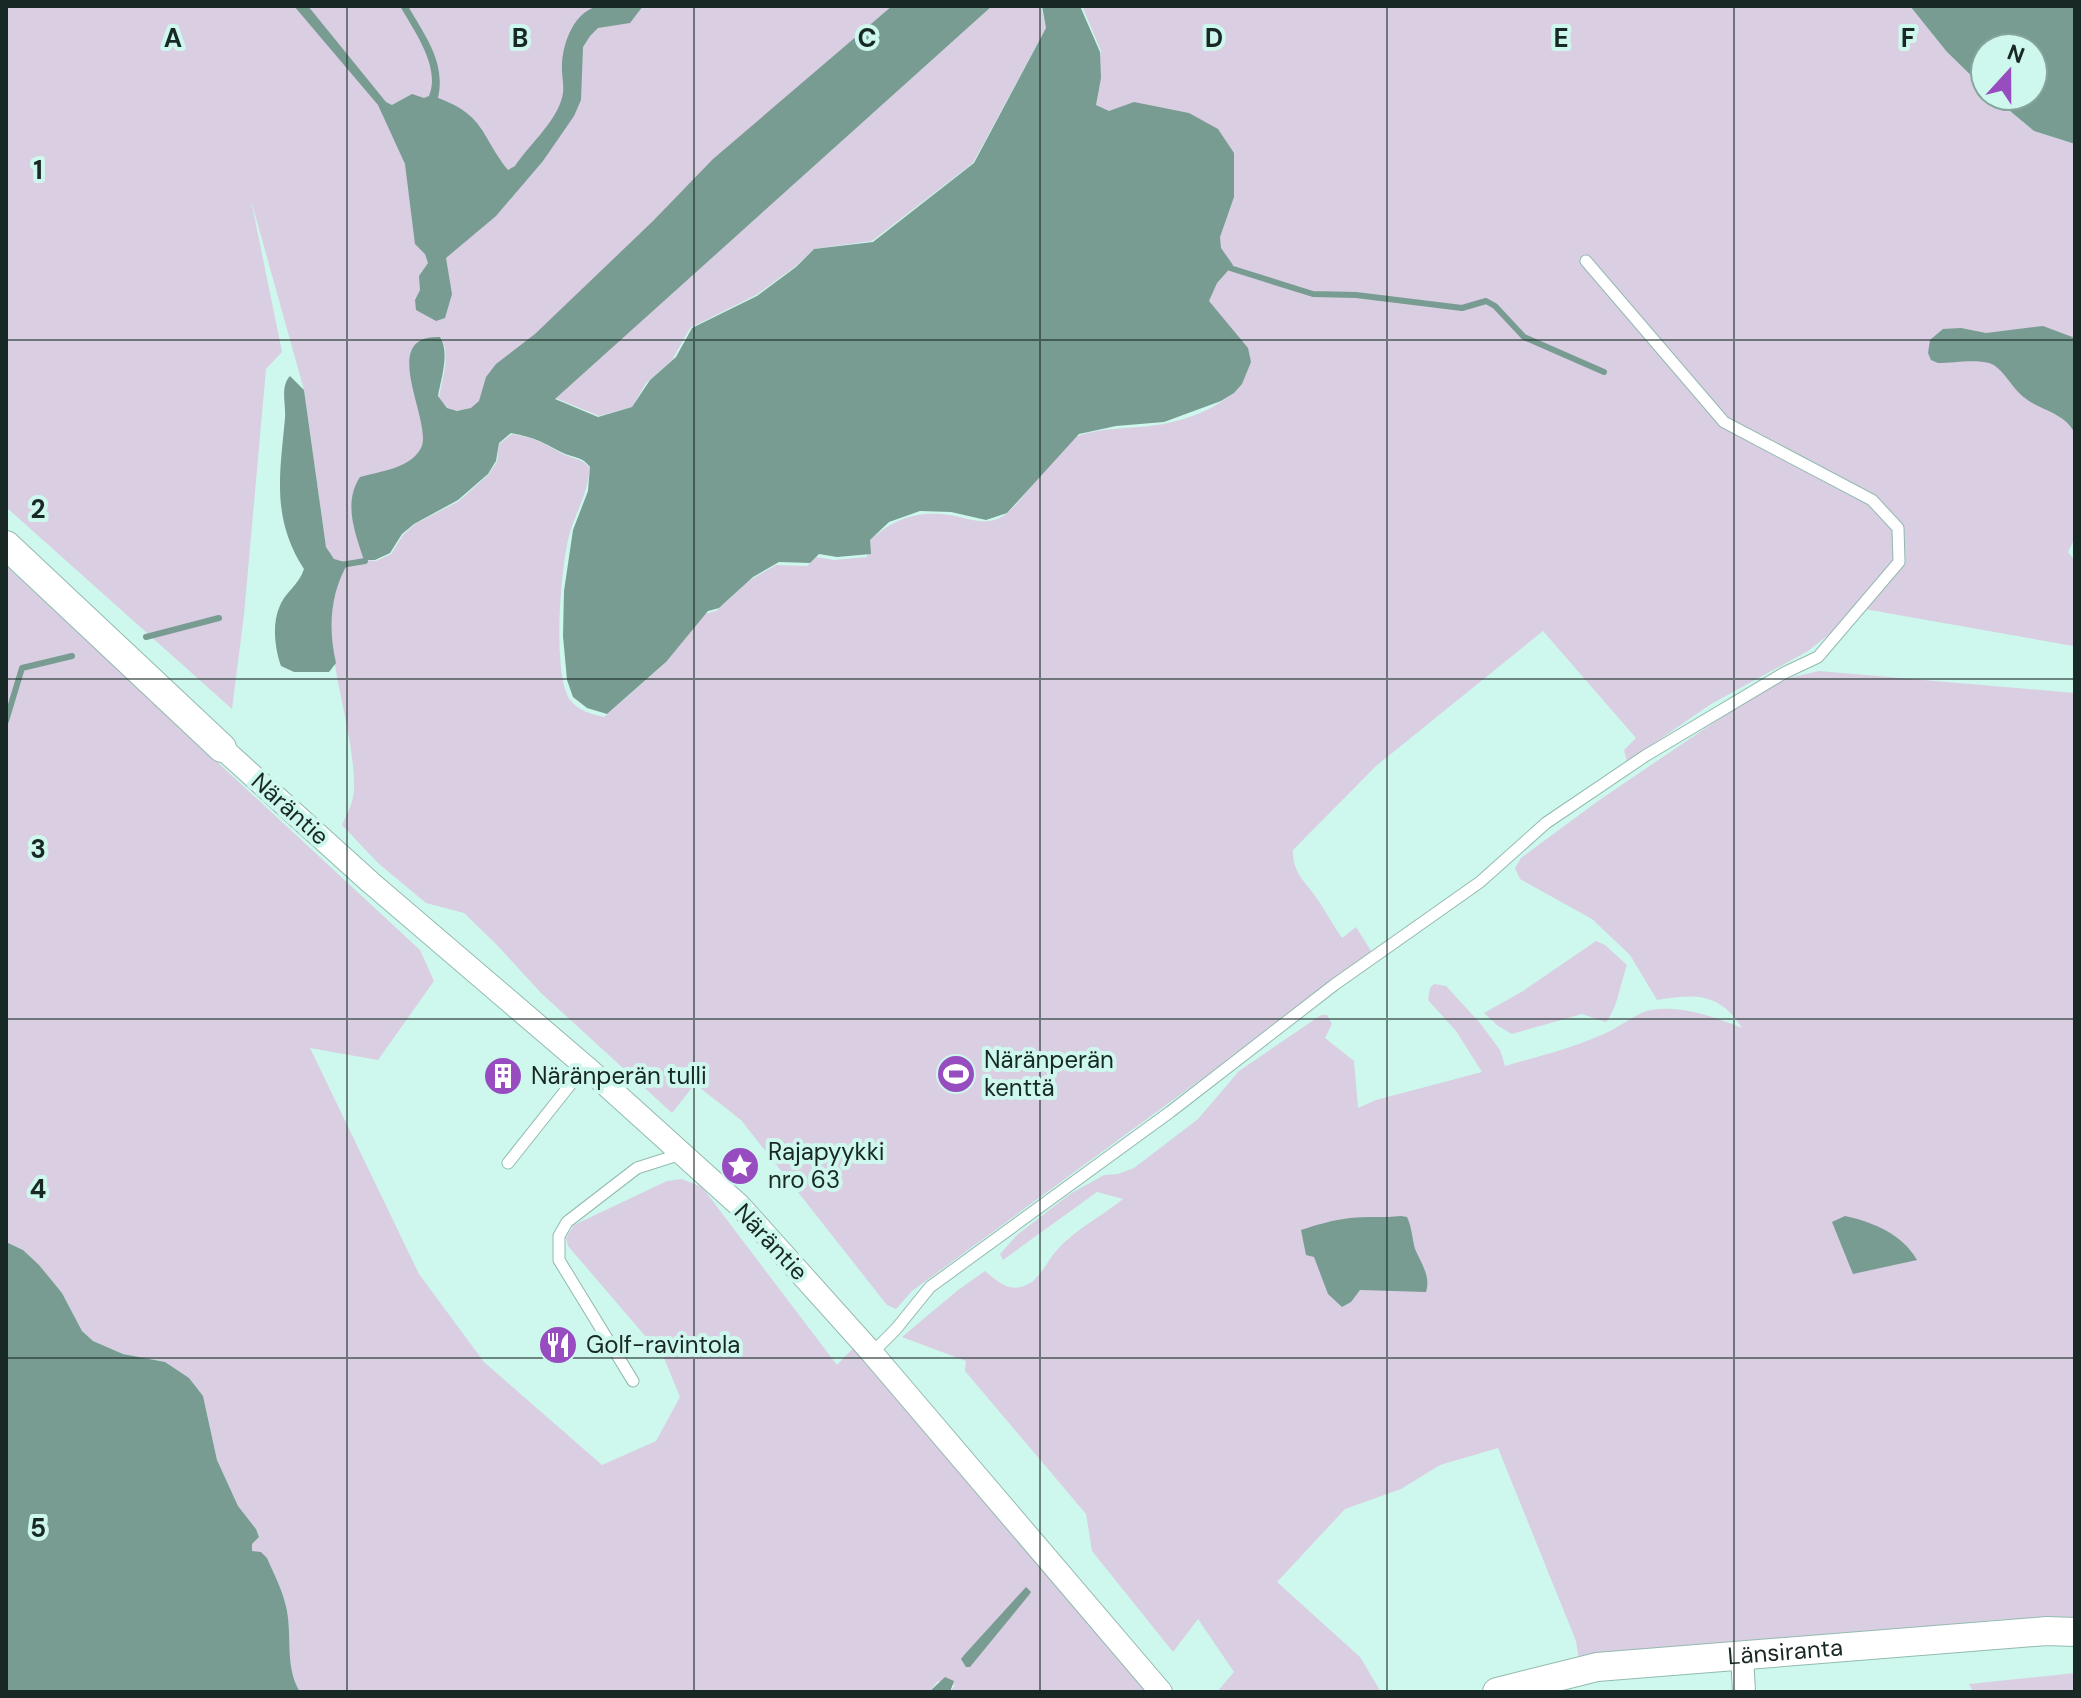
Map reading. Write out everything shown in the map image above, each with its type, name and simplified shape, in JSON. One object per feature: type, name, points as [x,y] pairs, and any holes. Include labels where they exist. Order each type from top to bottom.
[{"type":"street","points":[[6,545],[222,748]]},
{"type":"street","name":"Näräntie","points":[[222,748],[740,1206],[872,1353],[1161,1692]]},
{"type":"street","name":"Länsiranta","points":[[1498,1692],[1597,1667],[2047,1631],[2075,1632]]},
{"type":"street","points":[[1742,1655],[1744,1692]]},
{"type":"lane","points":[[872,1353],[930,1287],[1170,1112],[1334,985],[1480,882],[1546,823],[1645,756],[1784,673],[1818,657],[1899,562],[1898,528],[1872,500],[1724,422],[1586,261]]},
{"type":"lane","points":[[508,1163],[585,1066]]},
{"type":"lane","points":[[633,1381],[559,1260],[559,1236],[567,1222],[637,1168],[681,1153]]},
{"type":"shaded area","points":[[6,6],[894,6],[472,409],[452,410],[439,397],[445,351],[441,338],[435,337],[422,449],[353,525],[365,560],[376,561],[391,554],[403,535],[415,524],[459,501],[488,475],[497,462],[499,444],[512,434],[538,441],[587,464],[589,477],[570,532],[564,568],[560,619],[561,668],[571,701],[582,710],[604,717],[663,665],[705,614],[716,611],[750,580],[776,565],[807,566],[816,557],[834,560],[867,557],[867,543],[904,518],[937,514],[977,521],[997,519],[1021,499],[1061,450],[1078,436],[1179,420],[1212,407],[1239,387],[1206,304],[1106,114],[1092,108],[1101,51],[1082,6],[1910,6],[1969,73],[1969,112],[2011,112],[2034,131],[2075,144],[2075,538],[2068,552],[2075,561],[2073,646],[1853,607],[1832,632],[1808,651],[1711,704],[1627,762],[1624,750],[1636,738],[1543,631],[1376,766],[1293,850],[1297,871],[1342,938],[1356,927],[1373,954],[1330,981],[912,1291],[896,1309],[887,1305],[741,1120],[695,1084],[672,1113],[541,993],[464,913],[426,903],[378,863],[342,825],[352,800],[354,784],[332,644],[334,566],[326,547],[304,390],[251,200],[282,352],[266,369],[244,615],[232,709],[6,507]]},
{"type":"shaded area","points":[[992,6],[1041,6],[1046,28],[973,163],[872,241],[814,249],[756,295],[690,328],[672,360],[646,383],[632,407],[599,416],[555,398]]},
{"type":"shaded area","points":[[6,566],[420,950],[434,981],[378,1060],[310,1048],[419,1274],[484,1362],[602,1465],[656,1441],[680,1397],[664,1358],[568,1246],[566,1238],[574,1225],[667,1181],[682,1179],[702,1187],[837,1365],[864,1337],[1150,1692],[950,1692],[955,1685],[938,1681],[929,1692],[300,1692],[292,1673],[284,1597],[267,1558],[252,1551],[252,1544],[259,1537],[238,1506],[217,1460],[203,1396],[165,1362],[123,1354],[93,1341],[82,1331],[62,1293],[23,1250],[6,1242]]},
{"type":"shaded area","points":[[1819,671],[2075,693],[2075,1621],[2007,1619],[1579,1660],[1576,1641],[1498,1448],[1440,1465],[1401,1489],[1345,1509],[1277,1582],[1360,1657],[1381,1692],[1217,1692],[1234,1672],[1198,1619],[1173,1652],[1092,1551],[1086,1514],[965,1371],[966,1361],[902,1337],[985,1271],[1008,1287],[1030,1283],[1065,1242],[1123,1199],[1097,1192],[1003,1260],[1000,1254],[1017,1235],[1070,1194],[1104,1175],[1134,1168],[1198,1119],[1239,1071],[1321,1015],[1327,1015],[1332,1024],[1325,1038],[1354,1061],[1358,1108],[1376,1100],[1482,1072],[1456,1031],[1428,1000],[1434,984],[1446,986],[1480,1023],[1500,1050],[1505,1066],[1582,1043],[1651,1010],[1686,1011],[1742,1028],[1724,1008],[1705,998],[1657,1000],[1630,955],[1592,919],[1520,879],[1515,868],[1521,858],[1598,801],[1750,698],[1780,680]]},
{"type":"shaded area","points":[[1596,941],[1627,965],[1616,1002],[1606,1022],[1582,1014],[1512,1034],[1484,1013],[1523,991]]},
{"type":"shaded area","points":[[2075,1673],[2075,1692],[1973,1692],[1969,1684]]},
{"type":"water","points":[[294,6],[308,6],[386,102],[392,105],[412,94],[424,98],[429,96],[432,85],[429,61],[400,6],[408,6],[437,61],[438,98],[474,119],[508,170],[515,166],[547,127],[557,110],[563,91],[565,47],[577,21],[583,14],[600,6],[643,6],[630,23],[598,28],[590,36],[583,47],[581,100],[574,116],[543,161],[496,216],[446,258],[452,294],[445,318],[436,321],[416,310],[419,276],[428,263],[425,254],[415,244],[405,164],[378,105]]},
{"type":"water","points":[[892,6],[992,6],[555,399],[598,417],[632,407],[650,380],[676,357],[692,328],[757,296],[796,267],[814,249],[873,242],[974,163],[1046,28],[1042,6],[1080,6],[1100,52],[1101,78],[1096,105],[1109,111],[1134,102],[1189,113],[1218,129],[1234,153],[1234,197],[1220,237],[1221,248],[1233,265],[1217,283],[1209,301],[1248,348],[1251,362],[1242,384],[1221,401],[1164,422],[1116,426],[1079,434],[1007,513],[986,520],[951,512],[920,511],[889,522],[870,540],[871,554],[837,557],[819,554],[810,563],[779,562],[753,577],[719,608],[708,611],[666,662],[607,714],[587,708],[573,697],[567,680],[563,636],[564,591],[573,530],[588,491],[590,467],[584,461],[538,440],[511,433],[499,443],[496,461],[488,474],[458,500],[414,524],[402,534],[390,553],[375,560],[364,560],[351,508],[360,477],[402,465],[421,448],[423,436],[409,364],[412,350],[421,340],[440,337],[445,358],[438,396],[447,408],[457,411],[471,408],[479,401],[486,377],[496,364],[535,334],[713,159]]},
{"type":"water","points":[[1910,6],[2075,6],[2075,144],[2034,131],[2011,112],[2049,112],[2049,32],[1969,32],[1969,73],[1947,52]]},
{"type":"water","points":[[2043,326],[2075,338],[2075,434],[2066,421],[2020,394],[1994,365],[1977,361],[1938,363],[1931,360],[1928,353],[1930,340],[1943,329],[1961,328],[1986,333]]},
{"type":"water","points":[[290,376],[304,390],[326,547],[334,559],[348,563],[334,599],[332,637],[336,663],[329,672],[294,672],[281,666],[276,645],[279,608],[304,569],[286,532],[280,495],[284,390]]},
{"type":"water","points":[[1401,1216],[1409,1221],[1415,1249],[1426,1275],[1426,1292],[1360,1290],[1351,1302],[1342,1307],[1328,1294],[1314,1257],[1306,1255],[1301,1230],[1356,1217]]},
{"type":"water","points":[[1845,1216],[1886,1230],[1903,1243],[1917,1260],[1853,1274],[1832,1222]]},
{"type":"water","points":[[6,1242],[23,1250],[39,1265],[62,1293],[82,1331],[93,1341],[123,1354],[165,1362],[189,1378],[203,1396],[217,1460],[238,1506],[259,1537],[252,1544],[252,1551],[261,1552],[267,1558],[284,1597],[292,1673],[300,1692],[6,1692]]},
{"type":"water","points":[[1026,1587],[1031,1592],[1029,1595],[970,1667],[966,1667],[961,1659]]},
{"type":"water","points":[[945,1677],[954,1681],[950,1692],[929,1692]]},
{"type":"waterway","points":[[1230,268],[1313,294],[1356,295],[1462,308],[1486,301],[1495,306],[1524,337],[1604,372]]},
{"type":"waterway","points":[[341,565],[365,561]]},
{"type":"waterway","points":[[146,637],[219,618]]},
{"type":"waterway","points":[[6,721],[22,668],[72,656]]},
{"type":"place","name":"Näränperän kenttä","points":[[956,1074]]},
{"type":"place","name":"Näränperän tulli","points":[[503,1076]]},
{"type":"place","name":"Rajapyykki nro 63","points":[[740,1166]]},
{"type":"place","name":"Golf-ravintola","points":[[558,1345]]}]
